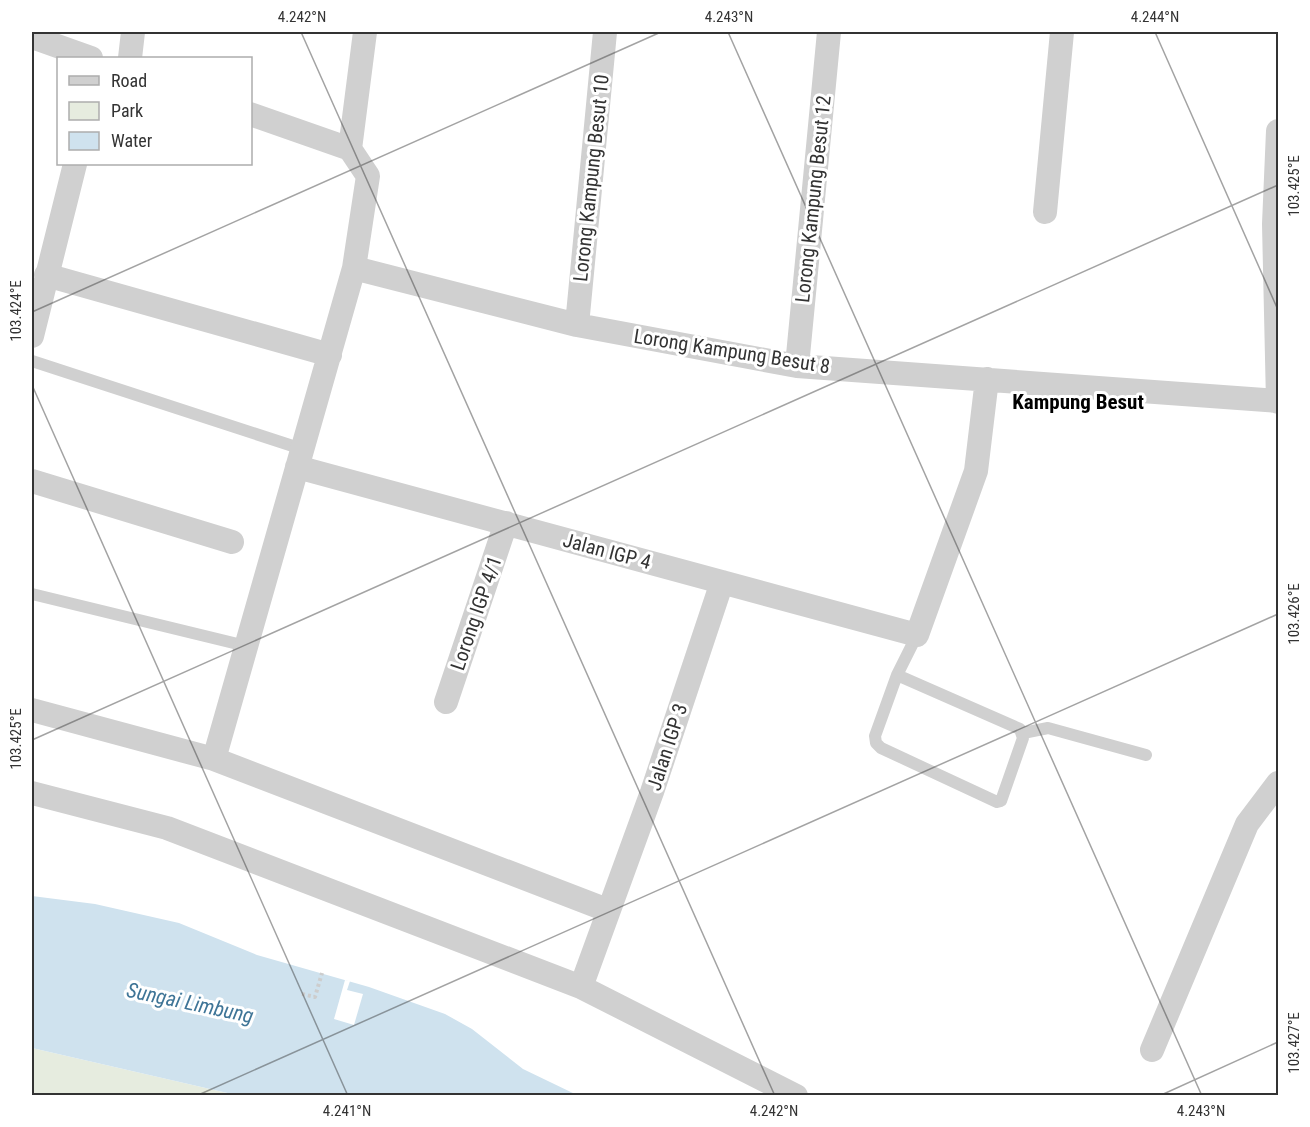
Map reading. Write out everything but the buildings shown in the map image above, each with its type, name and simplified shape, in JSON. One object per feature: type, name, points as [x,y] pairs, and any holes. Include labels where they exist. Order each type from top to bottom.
[{"type":"street","points":[[130,57],[133,32]]},
{"type":"street","points":[[350,149],[365,32]]},
{"type":"street","name":"Lorong Kampung Besut 10","points":[[577,325],[605,32]]},
{"type":"street","name":"Lorong Kampung Besut 12","points":[[796,366],[829,32]]},
{"type":"street","points":[[1045,212],[1062,32]]},
{"type":"street","points":[[32,37],[88,57]]},
{"type":"street","points":[[214,759],[354,268],[368,177],[350,149],[252,115]]},
{"type":"street","points":[[1278,131],[1274,224],[1278,402]]},
{"type":"street","points":[[32,336],[39,272],[75,165]]},
{"type":"street","name":"Lorong Kampung Besut 8","points":[[354,268],[577,325],[796,366],[1278,402]]},
{"type":"street","points":[[39,272],[330,355]]},
{"type":"street","points":[[916,634],[976,471],[987,379]]},
{"type":"street","name":"Jalan IGP 4","points":[[300,458],[506,523],[916,634]]},
{"type":"street","points":[[32,482],[232,542]]},
{"type":"street","name":"Lorong IGP 4/1","points":[[446,702],[506,523]]},
{"type":"street","name":"Jalan IGP 3","points":[[581,987],[652,792],[722,582]]},
{"type":"street","points":[[32,710],[214,759],[608,910]]},
{"type":"street","points":[[1152,1050],[1247,824],[1278,783]]},
{"type":"street","points":[[32,793],[166,828],[581,987],[796,1095]]},
{"type":"lane","points":[[32,361],[300,458]]},
{"type":"lane","points":[[32,594],[246,646]]},
{"type":"lane","points":[[916,634],[897,675],[875,736],[876,743],[881,748],[998,802],[1004,796],[1023,733]]},
{"type":"lane","points":[[897,675],[1020,729],[1023,733]]},
{"type":"lane","points":[[1023,733],[1048,728],[1146,755]]},
{"type":"path","points":[[302,994],[315,997],[322,973]]},
{"type":"green space","points":[[32,1048],[236,1095],[32,1096]]},
{"type":"water","name":"Sungai Limbung","points":[[32,896],[95,904],[179,923],[257,955],[369,987],[445,1014],[472,1029],[523,1069],[577,1095],[236,1095],[32,1048]]},
{"type":"pier","points":[[345,980],[350,981],[347,990],[363,994],[354,1025],[334,1019]]},
{"type":"district","name":"Kampung Besut","points":[[1078,402]]}]
